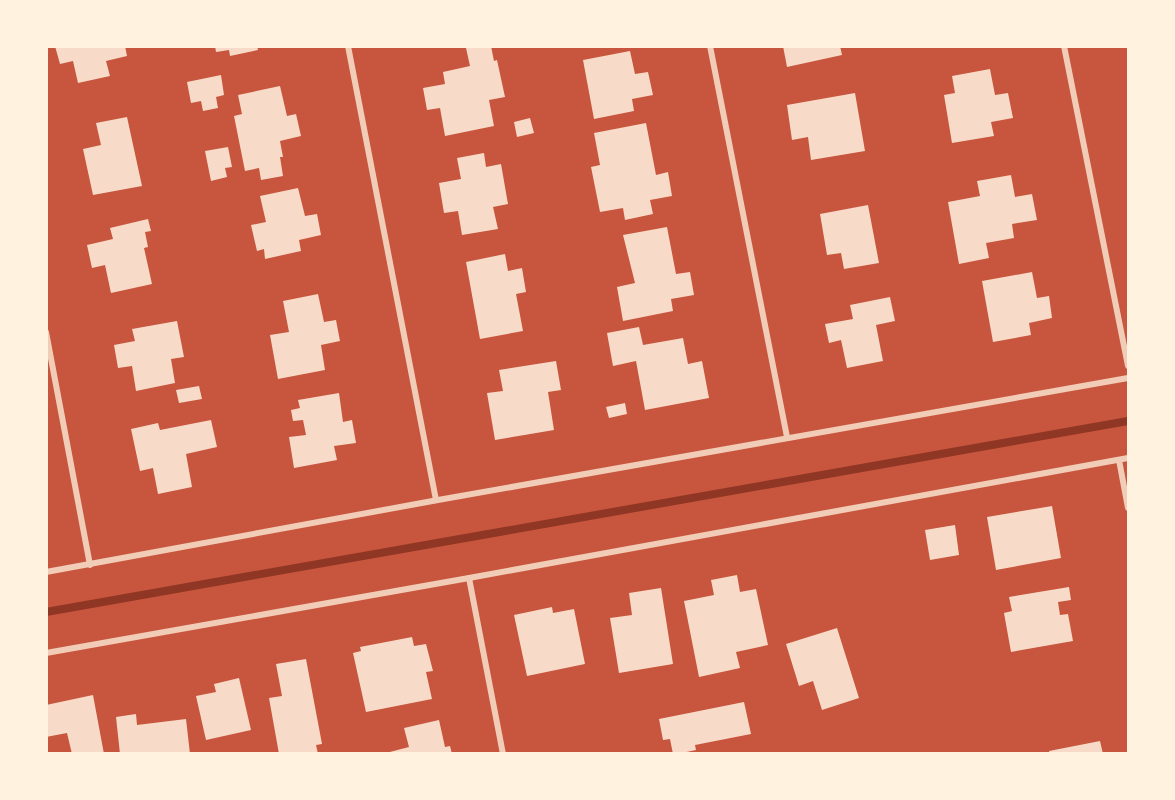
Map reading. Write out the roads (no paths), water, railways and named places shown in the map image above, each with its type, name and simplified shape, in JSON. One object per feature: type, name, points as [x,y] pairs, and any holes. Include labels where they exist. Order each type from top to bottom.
[{"type":"street","points":[[348,46],[436,500]]},
{"type":"street","points":[[710,46],[787,437]]},
{"type":"street","points":[[1064,46],[1128,366]]},
{"type":"street","points":[[46,332],[90,564]]},
{"type":"street","points":[[46,572],[787,437],[1128,378]]},
{"type":"street","points":[[46,652],[469,578],[1128,458]]},
{"type":"street","points":[[1119,460],[1128,508]]},
{"type":"street","points":[[469,578],[503,753]]},
{"type":"waterway","points":[[46,612],[1128,421]]}]
